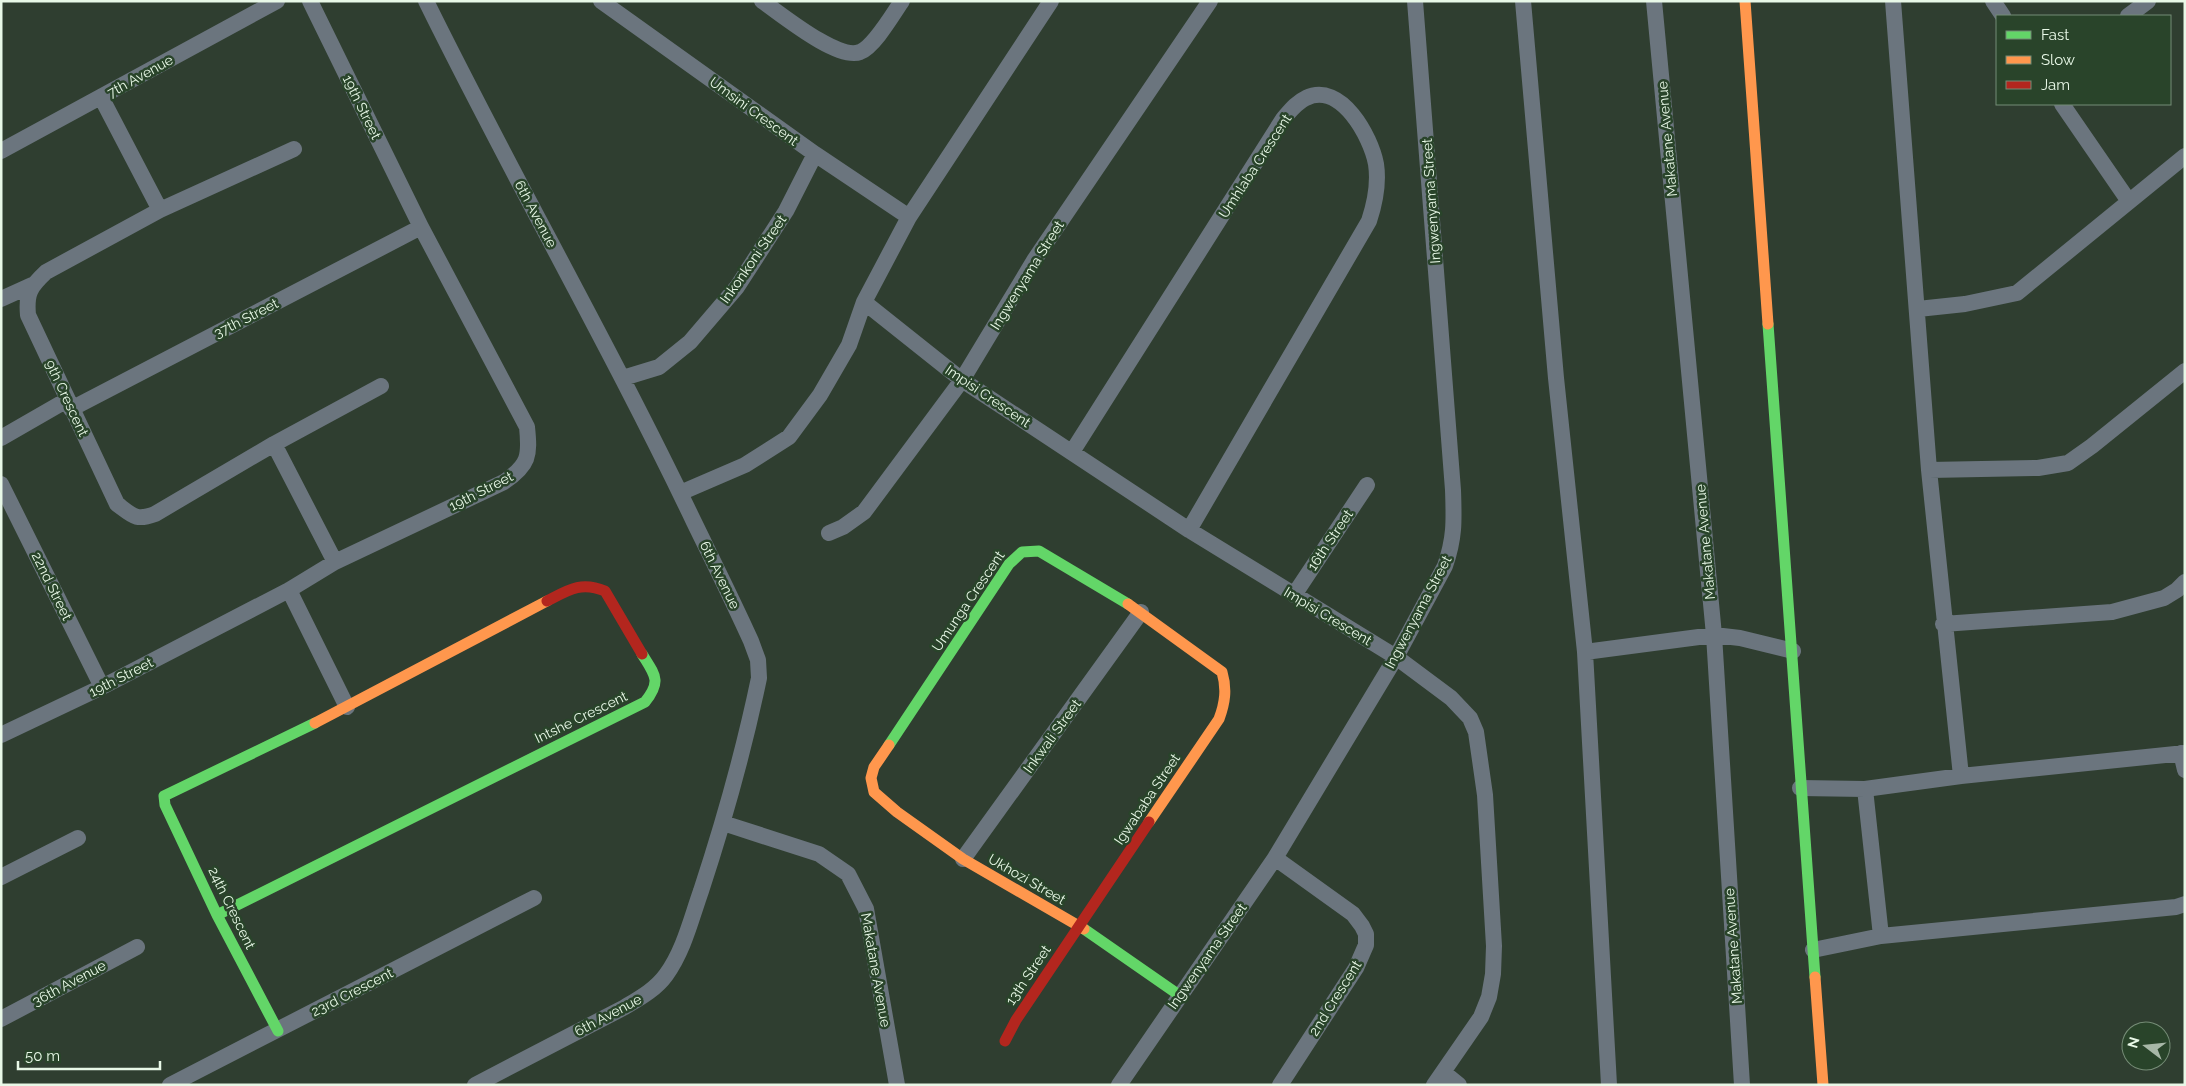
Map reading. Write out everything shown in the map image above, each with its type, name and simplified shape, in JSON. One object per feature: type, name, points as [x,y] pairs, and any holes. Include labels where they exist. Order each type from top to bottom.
[{"type":"street","name":"7th Avenue","points":[[1,151],[277,1]]},
{"type":"street","name":"19th Street","points":[[1,735],[102,688],[289,590],[335,562],[504,482],[520,471],[527,460],[529,445],[527,427],[421,227],[310,1]]},
{"type":"street","name":"6th Avenue","points":[[426,1],[475,101],[623,378],[680,493],[742,622],[758,660],[759,678],[723,823],[684,942],[675,962],[665,976],[646,994],[625,1007],[476,1085]]},
{"type":"street","name":"Umsini Crescent","points":[[601,1],[815,154],[909,217]]},
{"type":"street","points":[[762,1],[828,45],[842,52],[854,53],[868,47],[902,1]]},
{"type":"street","points":[[680,493],[745,465],[789,436],[820,395],[849,346],[864,302],[909,217],[1051,1]]},
{"type":"street","name":"Ingwenyama Street","points":[[829,532],[843,527],[864,512],[962,380],[1035,259],[1210,1]]},
{"type":"street","name":"Ingwenyama Street","points":[[1120,1085],[1180,995],[1276,858],[1396,657],[1445,566],[1455,531],[1415,1]]},
{"type":"street","points":[[1523,1],[1556,378],[1584,652],[1609,1085]]},
{"type":"street","name":"Makatane Avenue","points":[[1654,1],[1714,635],[1742,1085]]},
{"type":"street","points":[[1745,1],[1793,651],[1800,788],[1823,1085]]},
{"type":"street","points":[[1893,1],[1929,470],[1961,776]]},
{"type":"street","points":[[1993,1],[2002,15]]},
{"type":"street","points":[[2129,15],[2148,1]]},
{"type":"street","name":"Umhlaba Crescent","points":[[1072,452],[1283,119],[1296,104],[1312,96],[1328,97],[1340,103],[1352,113],[1359,123],[1369,143],[1376,164],[1377,184],[1374,206],[1368,221],[1189,530]]},
{"type":"street","points":[[101,97],[160,210]]},
{"type":"street","points":[[2063,105],[2128,200]]},
{"type":"street","points":[[1,299],[32,286],[46,272],[160,210],[294,148]]},
{"type":"street","name":"Inkonkoni Street","points":[[623,378],[659,367],[690,342],[737,287],[786,211],[815,154]]},
{"type":"street","points":[[1918,309],[1965,304],[2017,293],[2128,200],[2185,156]]},
{"type":"street","name":"37th Street","points":[[1,438],[421,227]]},
{"type":"street","name":"9th Crescent","points":[[32,286],[26,300],[28,315],[69,405],[117,504],[131,515],[143,519],[155,514],[274,444],[380,386]]},
{"type":"street","name":"Impisi Crescent","points":[[864,302],[962,380],[1189,530],[1396,657],[1452,698],[1470,718],[1476,732],[1485,794],[1494,946],[1489,997],[1480,1017],[1439,1079]]},
{"type":"street","points":[[1929,470],[2038,468],[2068,463],[2185,371]]},
{"type":"street","points":[[274,444],[335,562]]},
{"type":"street","name":"22nd Street","points":[[1,484],[102,688]]},
{"type":"street","name":"16th Street","points":[[1294,595],[1366,486]]},
{"type":"street","name":"Umunga Crescent","points":[[871,778],[874,767],[1018,553],[1028,549],[1039,551],[1141,612],[1222,672],[1226,684]]},
{"type":"street","points":[[1944,624],[2112,612],[2164,598],[2177,590],[2185,582]]},
{"type":"street","name":"Intshe Crescent","points":[[164,796],[347,707],[575,586],[598,588],[604,592],[656,677],[654,690],[645,702],[217,915]]},
{"type":"street","points":[[289,590],[347,707]]},
{"type":"street","name":"Inkwali Street","points":[[963,859],[1141,612]]},
{"type":"street","points":[[1584,652],[1714,635],[1740,638],[1793,651]]},
{"type":"street","name":"Igwababa Street","points":[[1079,926],[1219,719],[1226,700],[1226,684]]},
{"type":"street","points":[[1800,788],[1865,789],[1961,776],[2183,753],[2185,770]]},
{"type":"street","name":"Ukhozi Street","points":[[871,778],[874,792],[963,859],[1079,926],[1180,995]]},
{"type":"street","points":[[1865,789],[1881,936]]},
{"type":"street","name":"24th Crescent","points":[[164,796],[165,805],[217,915],[278,1031]]},
{"type":"street","name":"Makatane Avenue","points":[[723,823],[818,854],[848,874],[866,909],[897,1085]]},
{"type":"street","points":[[1,877],[78,838]]},
{"type":"street","name":"2nd Crescent","points":[[1276,858],[1352,914],[1366,934],[1366,945],[1356,968],[1280,1085]]},
{"type":"street","name":"23rd Crescent","points":[[170,1085],[534,898]]},
{"type":"street","points":[[1813,950],[1881,936],[2176,907],[2185,904]]},
{"type":"street","name":"13th Street","points":[[1004,1041],[1079,926]]},
{"type":"street","name":"36th Avenue","points":[[1,1019],[137,947]]},
{"type":"street","points":[[1439,1079],[1459,1085]]},
{"type":"traffic: fast","points":[[1768,324],[1815,977]]},
{"type":"traffic: fast","points":[[889,745],[1009,564],[1022,552],[1039,551],[1128,604]]},
{"type":"traffic: fast","points":[[217,915],[645,702],[654,689],[655,678],[642,654]]},
{"type":"traffic: fast","points":[[278,1031],[217,915],[165,805],[164,796],[315,723]]},
{"type":"traffic: fast","points":[[1084,929],[1179,995]]},
{"type":"traffic: slow","points":[[1745,1],[1768,324]]},
{"type":"traffic: slow","points":[[315,723],[547,601]]},
{"type":"traffic: slow","points":[[1128,604],[1222,672],[1225,690],[1219,719],[1149,822]]},
{"type":"traffic: slow","points":[[889,745],[874,767],[871,778],[874,792],[897,812],[963,859],[1084,929]]},
{"type":"traffic: slow","points":[[1815,977],[1823,1085]]},
{"type":"traffic: jam","points":[[547,601],[575,588],[589,587],[605,591],[642,654]]},
{"type":"traffic: jam","points":[[1005,1041],[1016,1020],[1149,822]]}]
